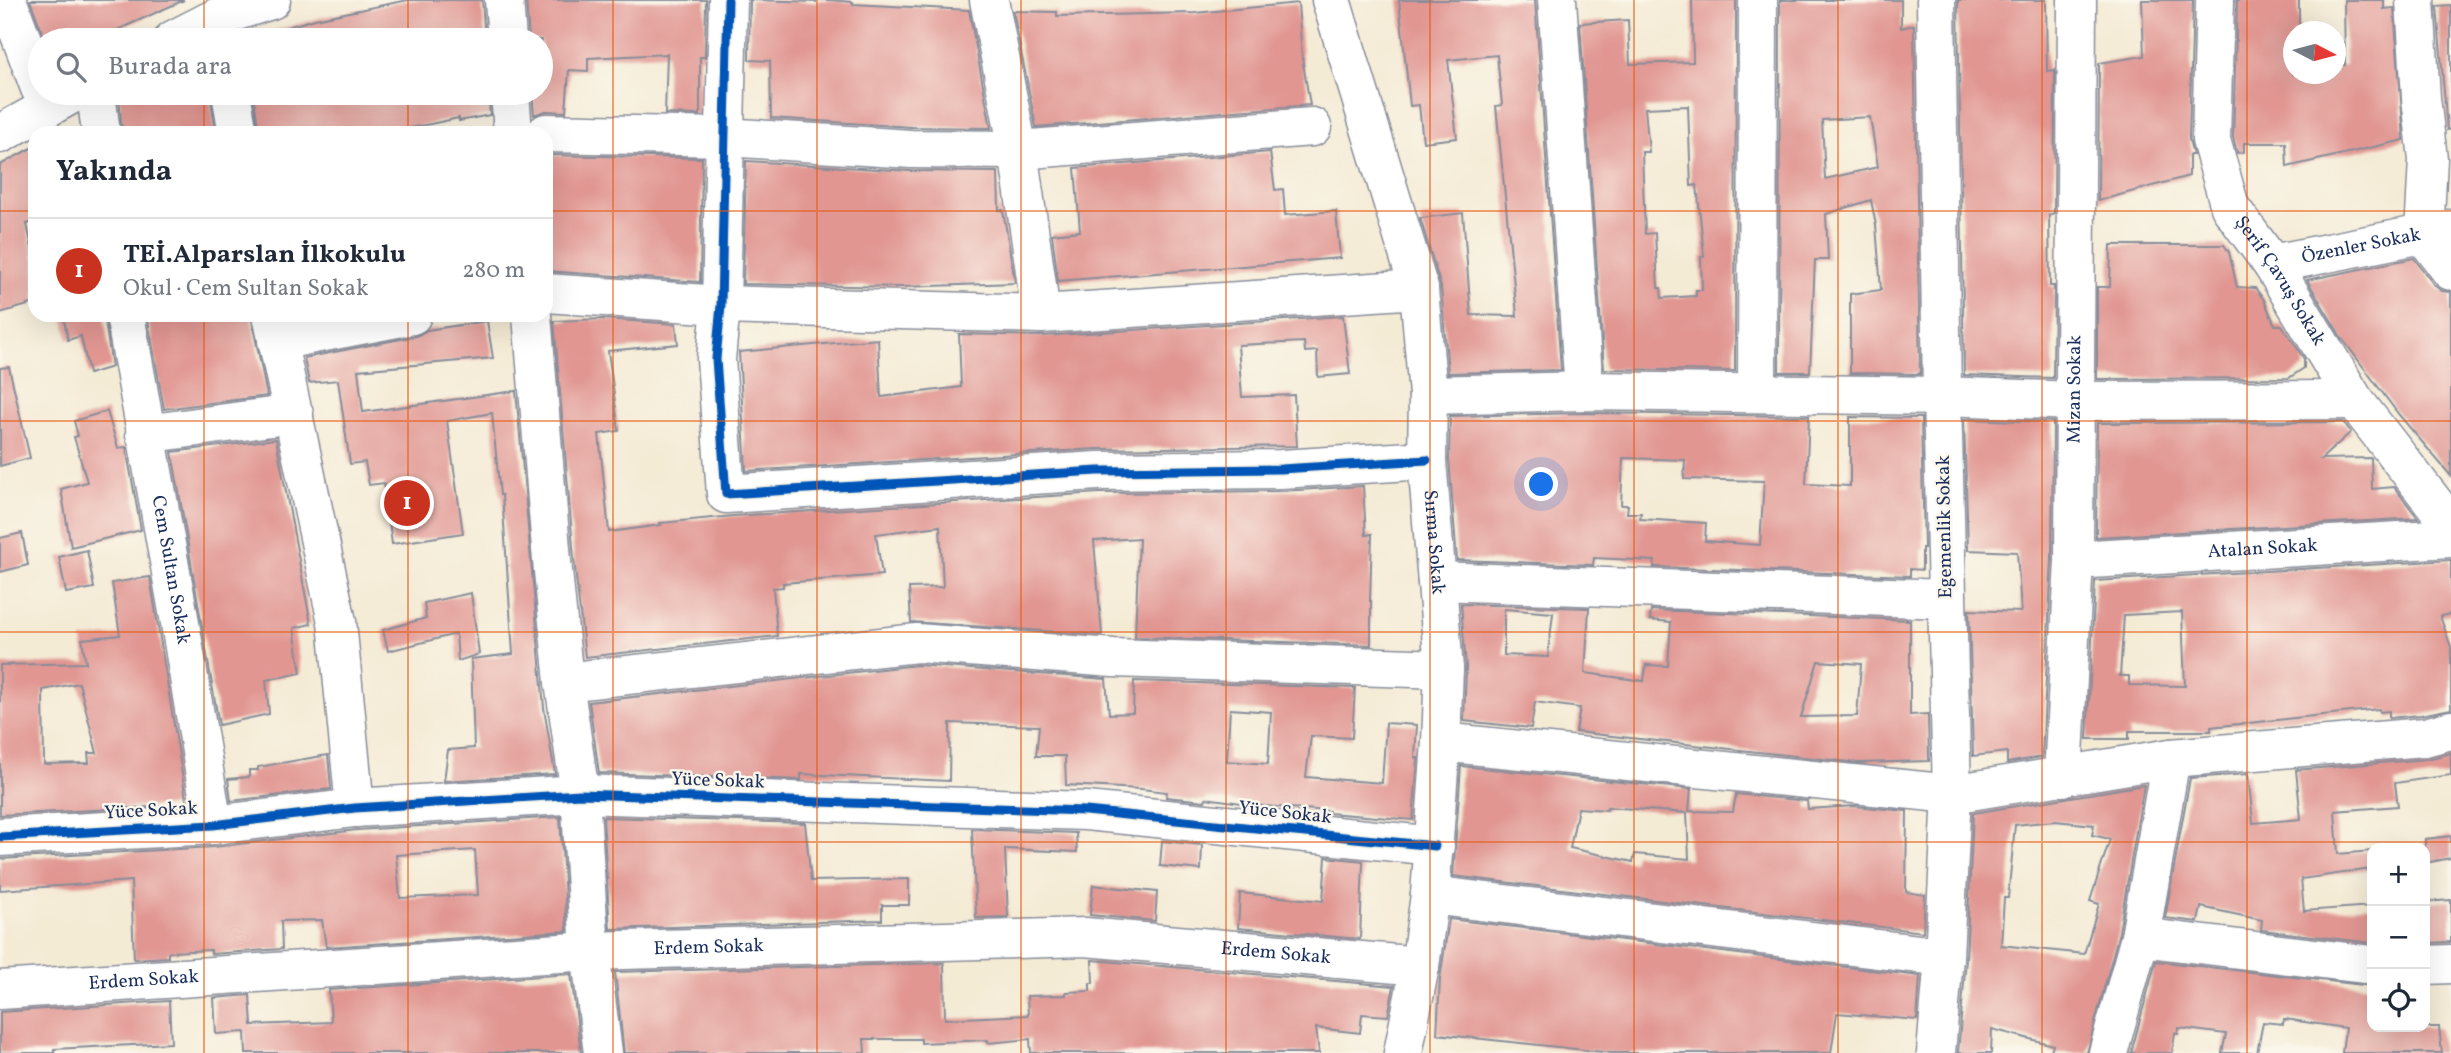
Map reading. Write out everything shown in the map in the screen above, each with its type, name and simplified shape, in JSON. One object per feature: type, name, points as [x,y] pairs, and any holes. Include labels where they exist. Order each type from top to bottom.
[{"type":"street","points":[[7,0],[28,45]]},
{"type":"street","points":[[201,25],[271,0]]},
{"type":"street","points":[[504,0],[506,28]]},
{"type":"street","points":[[728,0],[721,305],[716,359],[726,494],[1098,471],[1281,469],[1427,460]]},
{"type":"street","points":[[989,0],[1018,150],[1041,314]]},
{"type":"street","name":"Sırma Sokak","points":[[1331,0],[1419,289],[1427,395],[1427,460],[1444,669],[1430,895],[1420,966],[1403,1053]]},
{"type":"street","points":[[1557,0],[1584,391]]},
{"type":"street","points":[[1757,393],[1758,0]]},
{"type":"street","name":"Egemenlik Sokak","points":[[1936,0],[1952,794],[1936,1053]]},
{"type":"street","name":"Mizan Sokak","points":[[2063,777],[2074,560],[2077,0]]},
{"type":"street","name":"Şerif Çavuş Sokak","points":[[2215,0],[2211,140],[2230,207],[2272,264],[2354,400],[2451,525]]},
{"type":"street","points":[[2415,0],[2428,159],[2438,231],[2451,271]]},
{"type":"street","points":[[0,134],[38,105]]},
{"type":"street","points":[[98,105],[100,126]]},
{"type":"street","points":[[233,105],[237,126]]},
{"type":"street","points":[[511,105],[512,126]]},
{"type":"street","points":[[553,133],[724,137],[911,149],[1018,150],[1312,128]]},
{"type":"street","name":"Özenler Sokak","points":[[2272,264],[2438,231]]},
{"type":"street","points":[[553,293],[721,305],[1041,314],[1419,289]]},
{"type":"street","name":"Cem Sultan Sokak","points":[[126,322],[213,825]]},
{"type":"street","points":[[338,322],[275,328],[337,622],[355,808]]},
{"type":"street","points":[[533,322],[552,561],[564,682],[580,794],[590,951],[603,1053]]},
{"type":"street","points":[[1427,395],[1584,391],[1942,396],[2075,401],[2354,400]]},
{"type":"street","points":[[145,434],[294,414]]},
{"type":"street","name":"Atalan Sokak","points":[[2074,560],[2451,538]]},
{"type":"street","points":[[1437,581],[1946,599]]},
{"type":"street","points":[[564,682],[917,643],[1114,658],[1444,669]]},
{"type":"street","points":[[1441,742],[1952,794],[2171,758],[2425,737],[2451,730]]},
{"type":"street","points":[[2108,1053],[2140,937],[2171,758]]},
{"type":"street","name":"Yüce Sokak","points":[[0,837],[213,825],[355,808],[580,794],[1086,811],[1435,846]]},
{"type":"street","points":[[1430,895],[1944,957]]},
{"type":"street","name":"Erdem Sokak","points":[[0,990],[590,951],[1086,937],[1420,966]]},
{"type":"street","points":[[2140,937],[2367,964]]},
{"type":"street","points":[[2430,965],[2451,964]]},
{"type":"building","points":[[30,0],[184,0],[122,28],[40,28]]},
{"type":"building","points":[[408,0],[482,0],[484,28],[284,28]]},
{"type":"building","points":[[526,0],[706,0],[705,57],[700,57],[700,115],[665,114],[667,54],[588,58],[588,71],[569,70],[566,112],[546,111],[534,115],[533,105],[553,105],[553,28],[528,28]]},
{"type":"building","points":[[750,0],[829,0],[853,4],[969,10],[991,128],[912,127],[771,118],[770,61],[749,60]]},
{"type":"building","points":[[1399,0],[1535,0],[1561,370],[1448,373],[1441,287],[1420,218],[1463,213],[1471,315],[1517,316],[1496,106],[1502,105],[1497,55],[1448,60],[1457,138],[1423,142],[1419,105],[1410,106]]},
{"type":"building","points":[[1692,0],[1736,0],[1735,371],[1604,369],[1580,23],[1628,20],[1630,64],[1693,62]],"holes":[[[1688,106],[1691,186],[1697,185],[1704,256],[1701,257],[1702,290],[1696,290],[1696,296],[1662,298],[1661,288],[1658,288],[1655,233],[1645,234],[1642,152],[1649,152],[1645,108]]]},
{"type":"building","points":[[1780,0],[1901,0],[1901,28],[1914,25],[1920,374],[1850,373],[1850,294],[1881,290],[1876,225],[1871,200],[1826,214],[1828,260],[1815,260],[1810,372],[1779,372]],"holes":[[[1870,117],[1878,167],[1825,179],[1822,120]]]},
{"type":"building","points":[[1958,0],[2046,0],[2047,71],[2055,70],[2054,213],[2049,215],[2050,286],[2054,286],[2053,378],[1964,375]]},
{"type":"building","points":[[2142,0],[2193,0],[2189,139],[2193,155],[2189,155],[2189,176],[2098,201],[2099,63],[2144,56]]},
{"type":"building","points":[[2237,0],[2299,0],[2299,21],[2283,21],[2283,84],[2346,84],[2344,0],[2384,0],[2384,9],[2394,8],[2404,140],[2287,167],[2286,143],[2244,143],[2244,152],[2237,153],[2233,137]]},
{"type":"building","points":[[1298,3],[1302,57],[1310,105],[1036,127],[1013,11],[1057,12],[1057,16],[1195,13]]},
{"type":"building","points":[[2451,5],[2451,129],[2447,130],[2437,6]]},
{"type":"building","points":[[120,105],[212,105],[215,126],[121,126]]},
{"type":"building","points":[[255,105],[489,105],[490,115],[421,126],[258,126]]},
{"type":"building","points":[[28,150],[28,305],[0,313],[0,165]]},
{"type":"building","points":[[1270,152],[1275,190],[1283,189],[1285,215],[1336,211],[1340,258],[1058,281],[1052,234],[1080,231],[1075,168]]},
{"type":"building","points":[[553,155],[702,158],[700,282],[553,272]]},
{"type":"building","points":[[746,161],[910,171],[998,172],[999,210],[1003,210],[1015,283],[902,287],[743,284]]},
{"type":"building","points":[[2111,245],[2224,245],[2229,252],[2237,287],[2255,288],[2264,300],[2275,325],[2282,325],[2304,359],[2304,368],[2289,378],[2097,379],[2097,287],[2110,287]]},
{"type":"building","points":[[2414,258],[2434,285],[2442,291],[2451,292],[2451,476],[2399,415],[2341,337],[2307,280]]},
{"type":"building","points":[[1343,316],[1350,374],[1318,377],[1317,351],[1305,352],[1304,342],[1238,345],[1242,397],[1294,395],[1297,446],[1097,449],[746,471],[739,352],[878,339],[881,397],[961,387],[959,334],[1042,336]]},
{"type":"building","points":[[603,319],[676,324],[678,344],[608,351],[619,431],[599,434],[609,532],[661,525],[660,523],[733,516],[1099,493],[1281,491],[1363,486],[1366,535],[1372,534],[1371,645],[1135,637],[1139,538],[1094,541],[1102,635],[911,622],[909,588],[943,587],[940,526],[876,534],[882,575],[783,583],[783,587],[773,588],[777,636],[585,657],[554,321]]},
{"type":"building","points":[[64,322],[105,322],[112,367],[89,374],[81,336],[68,340]]},
{"type":"building","points":[[148,322],[252,322],[267,396],[164,409]]},
{"type":"building","points":[[487,322],[493,358],[358,370],[363,412],[516,391],[544,708],[555,774],[444,781],[448,750],[474,748],[471,659],[513,654],[502,495],[492,413],[447,421],[463,533],[392,544],[384,483],[369,485],[365,462],[350,464],[338,380],[309,383],[304,358],[416,336],[427,330]]},
{"type":"building","points":[[9,367],[30,458],[0,466],[0,368]]},
{"type":"building","points":[[107,411],[118,448],[126,447],[141,530],[71,547],[61,489],[87,482],[74,437],[78,436],[74,421]]},
{"type":"building","points":[[1584,413],[1809,416],[1806,484],[1850,486],[1850,417],[1921,418],[1924,548],[1922,570],[1910,569],[1910,576],[1654,567],[1655,561],[1594,558],[1593,565],[1457,560],[1449,459],[1450,416]],"holes":[[[1623,458],[1685,460],[1684,479],[1764,481],[1760,545],[1705,541],[1706,523],[1640,519],[1641,513],[1627,513],[1628,505],[1621,505]]]},
{"type":"building","points":[[1964,419],[2053,422],[2052,559],[2042,757],[2007,763],[2007,752],[1973,756],[1969,610],[2021,612],[2017,552],[1968,550]]},
{"type":"building","points":[[2343,422],[2351,432],[2321,459],[2371,458],[2372,489],[2394,487],[2418,518],[2096,537],[2097,423]]},
{"type":"building","points":[[276,439],[311,624],[294,628],[301,673],[266,680],[269,714],[219,725],[172,452]]},
{"type":"building","points":[[22,533],[28,565],[0,572],[0,538]]},
{"type":"building","points":[[87,550],[94,588],[66,593],[59,557]]},
{"type":"building","points":[[2451,560],[2451,614],[2440,616],[2451,647],[2451,709],[2389,718],[2389,711],[2380,712],[2379,709],[2211,727],[2211,731],[2129,731],[2129,739],[2087,739],[2095,581]],"holes":[[[2182,612],[2185,686],[2129,685],[2129,676],[2120,676],[2124,615]]]},
{"type":"building","points":[[150,577],[187,805],[0,815],[0,665],[86,663],[82,639],[120,635],[112,583]],"holes":[[[79,683],[97,753],[88,753],[89,763],[44,764],[43,690]]]},
{"type":"building","points":[[471,593],[479,654],[458,661],[456,634],[388,651],[383,630],[426,618],[424,603]]},
{"type":"building","points":[[1461,604],[1589,608],[1585,673],[1644,681],[1646,665],[1668,666],[1671,622],[1650,620],[1651,610],[1910,620],[1910,715],[1928,714],[1929,761],[1859,763],[1576,732],[1580,708],[1535,702],[1531,728],[1464,721],[1466,667]],"holes":[[[1504,609],[1553,613],[1548,657],[1504,655]],[[1818,661],[1861,664],[1857,716],[1801,717]]]},
{"type":"building","points":[[917,665],[1106,679],[1109,714],[1133,713],[1134,681],[1355,688],[1352,738],[1311,736],[1306,777],[1382,783],[1386,723],[1417,725],[1415,758],[1418,758],[1413,820],[1206,798],[1205,801],[1166,797],[1167,792],[1141,789],[1066,785],[1065,756],[1036,756],[1039,726],[950,723],[949,781],[801,774],[801,780],[599,773],[589,702]],"holes":[[[1230,709],[1271,712],[1268,764],[1227,761]]]},
{"type":"building","points":[[2451,753],[2451,775],[2395,783],[2398,806],[2335,811],[2338,854],[2367,851],[2367,870],[2301,879],[2304,911],[2367,906],[2367,942],[2261,930],[2262,920],[2201,907],[2198,922],[2165,918],[2190,778],[2248,774],[2253,823],[2301,819],[2296,770],[2427,759]]},
{"type":"building","points":[[328,755],[331,789],[231,801],[228,779],[249,777],[249,770],[258,770],[258,767]]},
{"type":"building","points":[[1461,766],[1691,789],[1689,811],[1733,812],[1736,794],[1807,801],[1808,809],[1855,806],[1907,811],[1906,892],[1925,895],[1923,932],[1453,876]],"holes":[[[1607,807],[1687,813],[1689,859],[1635,854],[1633,862],[1570,848],[1578,808],[1607,810]]]},
{"type":"building","points":[[2144,785],[2119,932],[2087,1053],[2050,1053],[2053,1045],[1992,1029],[1991,1053],[1958,1053],[1966,959],[1973,813]],"holes":[[[2055,821],[2094,825],[2092,835],[2110,839],[2090,901],[2099,904],[2084,954],[2001,945],[2004,898],[2008,898],[2015,825]]]},
{"type":"building","points":[[560,817],[567,931],[326,947],[322,920],[281,921],[282,949],[211,954],[211,950],[171,952],[168,957],[134,959],[131,881],[0,890],[0,859],[214,847],[357,830]],"holes":[[[475,850],[478,895],[400,898],[396,855]]]},
{"type":"building","points":[[603,817],[805,823],[811,881],[909,879],[909,905],[882,905],[882,920],[610,929]]},
{"type":"building","points":[[972,829],[1076,833],[1077,852],[1005,849],[1008,917],[976,918]]},
{"type":"building","points":[[2451,836],[2451,858],[2430,862],[2430,843],[2425,843],[2425,839]]},
{"type":"building","points":[[1162,841],[1202,845],[1201,870],[1160,866]]},
{"type":"building","points":[[1326,857],[1363,861],[1360,939],[1238,928],[1240,893],[1323,901]]},
{"type":"building","points":[[1093,885],[1157,892],[1155,921],[1090,915]]},
{"type":"building","points":[[2451,900],[2451,942],[2430,943],[2430,902]]},
{"type":"building","points":[[1449,919],[1920,976],[1917,1020],[1837,1013],[1831,1053],[1612,1053],[1437,1034],[1440,979]]},
{"type":"building","points":[[1092,960],[1394,986],[1388,1016],[1362,1014],[1360,1033],[1316,1028],[1319,1053],[1031,1053],[1030,1039],[988,1043],[988,1040],[921,1043],[921,1039],[864,1039],[865,1053],[624,1053],[615,972],[944,963],[945,1019],[1028,1015],[1027,996],[1090,991],[1090,983],[1093,983]]},
{"type":"building","points":[[2156,961],[2367,985],[2367,1032],[2430,1032],[2430,1027],[2439,1027],[2442,1053],[2342,1053],[2345,1028],[2284,1019],[2283,1024],[2263,1022],[2257,1053],[2222,1053],[2226,1034],[2179,1028],[2178,1034],[2175,1033],[2172,1053],[2131,1053]]},
{"type":"building","points":[[571,974],[581,1053],[246,1053],[245,1032],[216,1034],[214,998],[250,995],[252,1025],[331,1022],[329,990]]},
{"type":"building","points":[[169,1001],[171,1043],[54,1049],[54,1053],[0,1053],[0,1012]]},
{"type":"cycle path","points":[[728,0],[721,305],[716,359],[726,494],[1098,471],[1281,469],[1427,460]]},
{"type":"cycle path","points":[[0,837],[213,825],[355,808],[580,794],[1086,811],[1435,846]]},
{"type":"place","name":"TEİ.Alparslan İlkokulu","points":[[407,503]]}]
